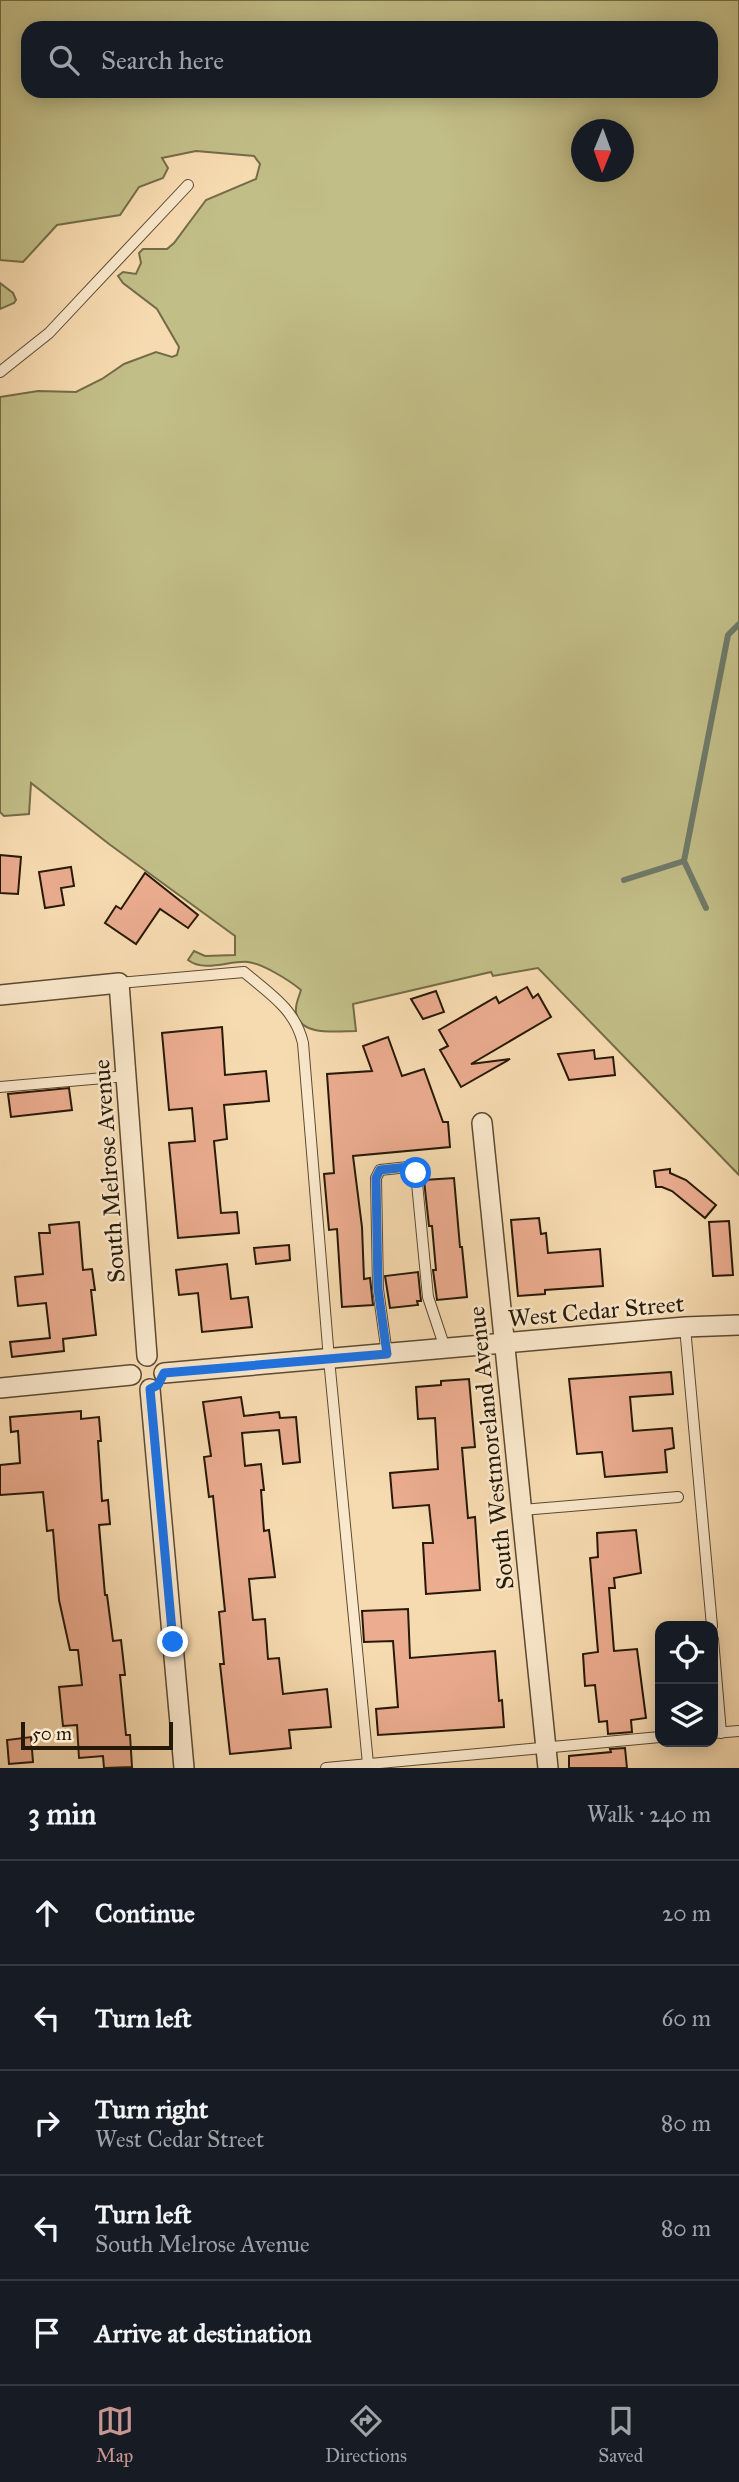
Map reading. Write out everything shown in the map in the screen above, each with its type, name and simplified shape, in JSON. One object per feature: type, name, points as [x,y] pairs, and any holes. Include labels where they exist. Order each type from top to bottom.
[{"type":"street","points":[[0,995],[119,983]]},
{"type":"street","name":"South Melrose Avenue","points":[[119,983],[147,1356]]},
{"type":"street","name":"South Westmoreland Avenue","points":[[482,1123],[548,1768]]},
{"type":"street","name":"West Cedar Street","points":[[164,1373],[685,1327],[739,1325]]},
{"type":"street","points":[[147,1356],[160,1361],[164,1373],[158,1385],[150,1389],[140,1387],[131,1376],[135,1362],[147,1356]]},
{"type":"street","points":[[0,1388],[131,1376]]},
{"type":"street","points":[[150,1389],[184,1768]]},
{"type":"lane","points":[[0,372],[49,334],[188,185]]},
{"type":"lane","points":[[119,983],[244,972],[279,1001],[299,1025],[303,1043],[329,1359],[368,1764]]},
{"type":"lane","points":[[0,1087],[127,1076]]},
{"type":"lane","points":[[387,1354],[378,1289],[376,1178],[380,1170],[408,1167],[416,1173],[428,1297],[445,1349]]},
{"type":"lane","points":[[685,1327],[712,1621]]},
{"type":"lane","points":[[522,1510],[678,1497]]},
{"type":"lane","points":[[718,1733],[739,1731]]},
{"type":"lane","points":[[326,1768],[655,1737]]},
{"type":"shaded area","points":[[0,0],[739,0],[739,1175],[538,968],[493,976],[491,972],[353,1004],[356,1031],[330,1032],[312,1029],[304,1026],[296,1012],[301,990],[276,973],[248,962],[202,966],[188,960],[194,951],[205,956],[235,955],[235,936],[31,783],[29,814],[4,816],[0,812],[0,397],[38,391],[76,392],[124,364],[156,352],[172,357],[177,355],[179,347],[157,309],[123,283],[118,276],[123,272],[136,274],[141,263],[139,253],[143,249],[167,249],[206,200],[256,179],[260,164],[254,156],[196,151],[162,158],[168,168],[163,178],[139,187],[120,215],[57,225],[23,262],[0,260]]},
{"type":"shaded area","points":[[0,283],[13,293],[16,300],[0,309]]},
{"type":"building","points":[[0,855],[21,857],[18,894],[0,893]]},
{"type":"building","points":[[71,867],[74,886],[61,888],[64,905],[45,908],[39,872]]},
{"type":"building","points":[[145,873],[198,915],[188,928],[160,909],[136,944],[105,923],[116,906],[121,909]]},
{"type":"building","points":[[527,987],[533,998],[538,994],[551,1017],[471,1064],[510,1059],[461,1087],[440,1050],[448,1046],[439,1030],[496,997],[499,1003]]},
{"type":"building","points":[[436,991],[444,1012],[423,1019],[411,999]]},
{"type":"building","points":[[222,1027],[225,1075],[266,1071],[269,1101],[224,1105],[227,1139],[214,1141],[221,1213],[237,1212],[239,1233],[178,1238],[169,1143],[195,1141],[192,1108],[169,1110],[162,1033]]},
{"type":"building","points":[[388,1037],[402,1076],[424,1069],[443,1122],[448,1122],[450,1147],[353,1156],[362,1227],[364,1279],[370,1278],[373,1305],[342,1307],[337,1229],[329,1230],[324,1174],[334,1173],[327,1074],[372,1071],[363,1046]]},
{"type":"building","points":[[594,1050],[595,1059],[613,1057],[615,1075],[569,1080],[558,1054]]},
{"type":"building","points":[[69,1088],[72,1110],[11,1117],[8,1094]]},
{"type":"building","points":[[670,1169],[670,1173],[686,1180],[716,1205],[705,1218],[672,1191],[656,1187],[654,1171]]},
{"type":"building","points":[[454,1178],[467,1297],[437,1300],[432,1226],[429,1226],[424,1180]]},
{"type":"building","points":[[539,1218],[541,1234],[546,1233],[548,1253],[600,1249],[603,1286],[545,1290],[545,1294],[518,1296],[511,1220]]},
{"type":"building","points":[[729,1221],[733,1275],[713,1276],[709,1222]]},
{"type":"building","points":[[79,1222],[83,1270],[92,1269],[95,1290],[91,1290],[96,1335],[63,1339],[64,1351],[12,1357],[10,1342],[50,1338],[46,1303],[18,1306],[15,1277],[43,1274],[39,1233],[50,1233],[49,1225]]},
{"type":"building","points":[[289,1245],[290,1260],[256,1264],[254,1248]]},
{"type":"building","points":[[227,1264],[231,1299],[248,1297],[252,1327],[202,1332],[198,1293],[179,1295],[176,1270]]},
{"type":"building","points":[[418,1272],[421,1301],[417,1301],[418,1305],[390,1308],[385,1276]]},
{"type":"building","points":[[671,1372],[673,1394],[630,1397],[633,1431],[672,1428],[674,1448],[665,1450],[667,1472],[605,1477],[602,1452],[577,1454],[569,1379]]},
{"type":"building","points":[[469,1379],[475,1447],[462,1448],[468,1518],[475,1517],[480,1590],[426,1594],[423,1543],[433,1543],[429,1505],[393,1508],[390,1473],[438,1469],[435,1418],[418,1419],[416,1387],[441,1385],[441,1381]]},
{"type":"building","points":[[241,1397],[244,1416],[279,1412],[280,1418],[296,1417],[300,1462],[283,1464],[279,1430],[242,1433],[245,1466],[261,1464],[264,1531],[269,1530],[275,1577],[249,1579],[253,1620],[265,1619],[268,1659],[279,1658],[283,1694],[327,1689],[331,1727],[289,1730],[291,1748],[230,1754],[220,1664],[224,1664],[219,1612],[225,1611],[213,1496],[209,1497],[204,1457],[211,1456],[203,1402]]},
{"type":"building","points":[[81,1411],[81,1419],[99,1417],[102,1501],[108,1500],[110,1524],[99,1525],[105,1595],[113,1641],[121,1640],[125,1675],[120,1675],[126,1735],[130,1735],[132,1767],[104,1768],[103,1756],[79,1758],[77,1725],[63,1726],[59,1687],[82,1685],[78,1650],[70,1650],[59,1600],[53,1530],[47,1531],[43,1492],[0,1495],[0,1465],[20,1463],[18,1431],[11,1432],[10,1417]]},
{"type":"building","points":[[636,1530],[641,1573],[614,1578],[615,1588],[609,1588],[614,1651],[637,1649],[646,1718],[631,1720],[632,1732],[608,1734],[607,1721],[599,1722],[595,1685],[585,1686],[583,1654],[598,1652],[590,1558],[598,1557],[597,1533]]},
{"type":"building","points":[[408,1609],[410,1658],[495,1651],[504,1727],[378,1735],[376,1709],[398,1707],[393,1641],[364,1642],[362,1611]]},
{"type":"building","points":[[31,1737],[33,1762],[9,1764],[7,1740]]},
{"type":"building","points":[[625,1748],[627,1768],[569,1768],[569,1756]]},
{"type":"waterway","points":[[706,908],[684,861],[728,635],[739,624]]},
{"type":"waterway","points":[[624,880],[684,861]]},
{"type":"route","points":[[173,1642],[150,1389],[158,1385],[164,1373],[387,1354],[378,1289],[376,1178],[380,1170],[408,1167],[416,1173]]}]
